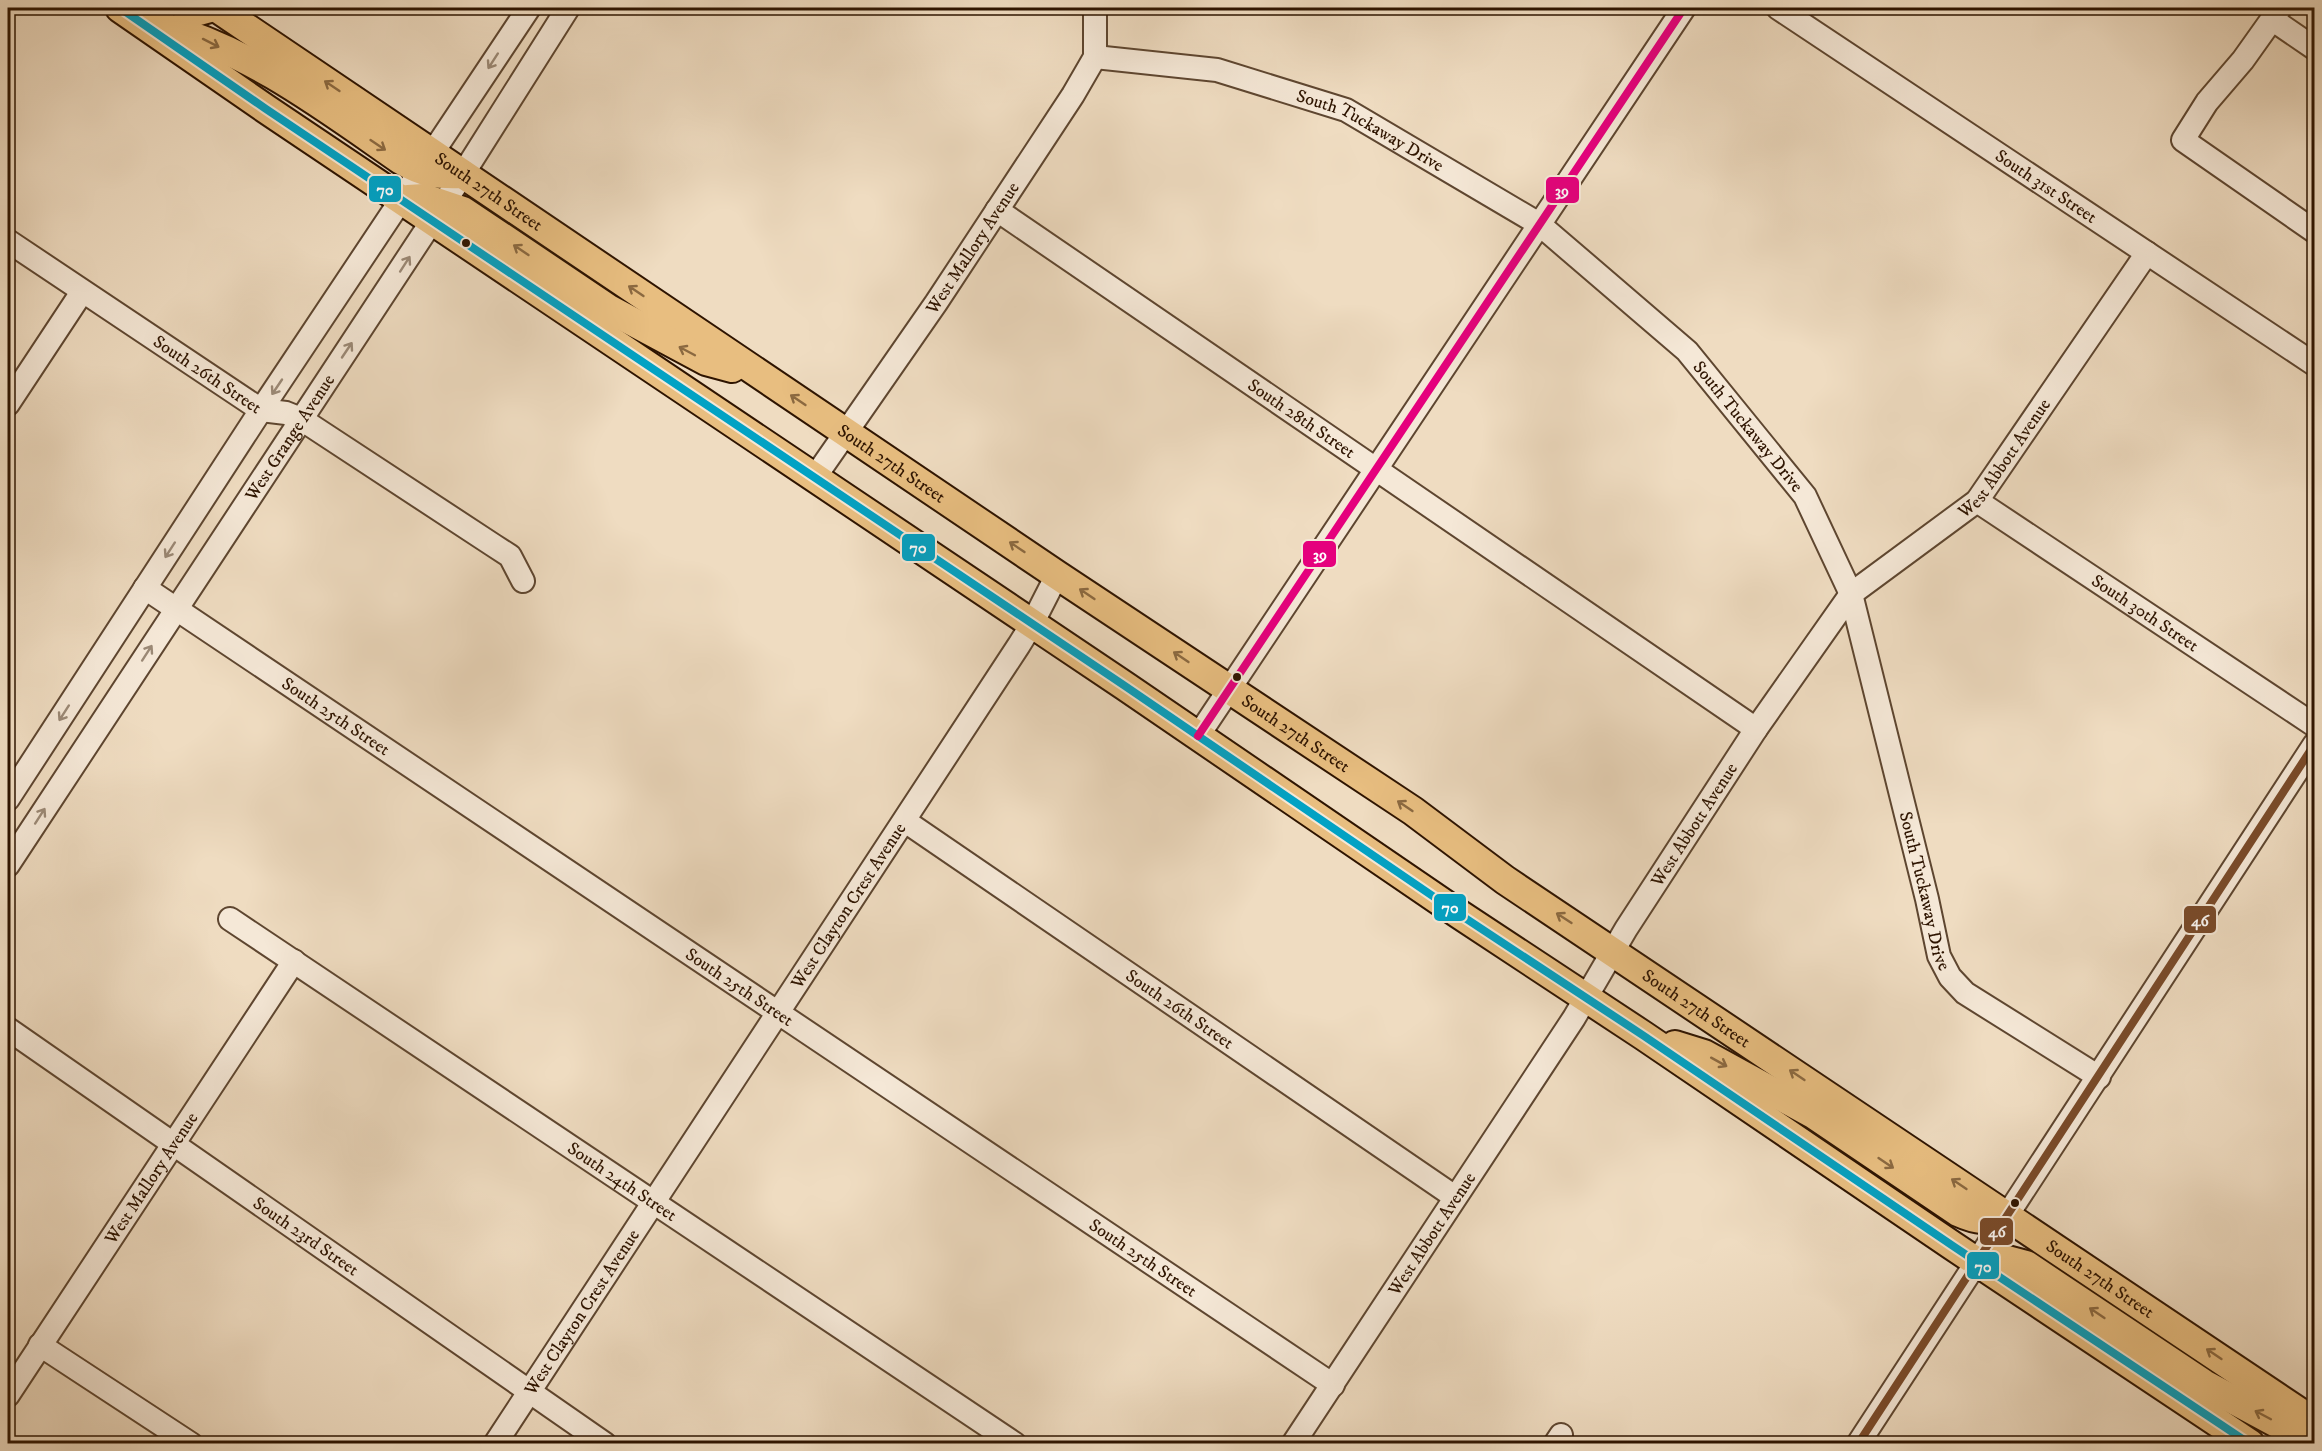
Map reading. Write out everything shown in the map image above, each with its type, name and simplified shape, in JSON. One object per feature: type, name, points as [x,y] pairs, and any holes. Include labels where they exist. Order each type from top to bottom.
[{"type":"main road","points":[[186,8],[199,11],[210,8]]},
{"type":"main road","name":"South 27th Street","points":[[217,8],[427,163]]},
{"type":"main road","points":[[128,13],[194,35],[280,78],[400,160],[427,163],[440,175],[463,174]]},
{"type":"main road","points":[[128,13],[266,109],[403,199],[439,211],[815,477],[1459,914],[2250,1443]]},
{"type":"main road","name":"South 27th Street","points":[[463,174],[1057,575],[1413,811],[1505,880],[1613,950],[2314,1422]]},
{"type":"main road","points":[[439,211],[464,211],[619,314],[706,361],[762,376]]},
{"type":"main road","points":[[1644,1036],[1704,1054],[1813,1114],[1958,1212],[1971,1218],[1989,1221],[2008,1216]]},
{"type":"main road","points":[[1977,1262],[1996,1257],[2026,1265],[2204,1384],[2314,1443]]},
{"type":"street","name":"West Grange Avenue","points":[[8,865],[376,308],[568,8]]},
{"type":"street","points":[[1095,8],[1095,57]]},
{"type":"street","points":[[1198,736],[1684,8]]},
{"type":"street","name":"South 31st Street","points":[[1778,8],[2314,364]]},
{"type":"street","name":"West Grange Avenue","points":[[8,799],[261,410],[527,10]]},
{"type":"street","points":[[527,10],[554,33]]},
{"type":"street","points":[[2314,48],[2276,14],[2243,60],[2207,102],[2183,140],[2314,231]]},
{"type":"street","name":"West Mallory Avenue","points":[[815,477],[936,303],[1073,95],[1095,57]]},
{"type":"street","name":"South Tuckaway Drive","points":[[1095,57],[1217,70],[1346,110],[1539,224],[1687,351],[1805,496],[1851,594],[1939,956],[1950,978],[1965,993],[2099,1077]]},
{"type":"street","name":"South 28th Street","points":[[997,210],[1756,729]]},
{"type":"street","name":"South 26th Street","points":[[8,241],[81,292],[261,410],[286,413],[301,419],[510,556],[523,581]]},
{"type":"street","name":"West Abbott Avenue","points":[[1293,1443],[1586,997],[1613,950],[1756,729],[1851,594],[1977,501],[2147,253]]},
{"type":"street","points":[[344,286],[376,308]]},
{"type":"street","points":[[8,404],[81,292]]},
{"type":"street","name":"South 30th Street","points":[[1977,501],[2314,725]]},
{"type":"street","name":"West Clayton Crest Avenue","points":[[495,1443],[653,1200],[905,821],[1032,624],[1057,575]]},
{"type":"street","name":"South 25th Street","points":[[146,588],[1333,1384]]},
{"type":"street","points":[[1858,1443],[2314,745]]},
{"type":"street","name":"South 26th Street","points":[[905,821],[1455,1197]]},
{"type":"street","name":"South 24th Street","points":[[230,919],[1015,1443]]},
{"type":"street","name":"West Mallory Avenue","points":[[8,1395],[294,961]]},
{"type":"street","name":"South 23rd Street","points":[[8,1029],[605,1443]]},
{"type":"street","points":[[40,1345],[191,1443]]},
{"type":"transit line","name":"70","points":[[120,8],[266,109],[1125,686],[1459,914],[2250,1444]]},
{"type":"transit line","name":"39","points":[[1198,736],[1684,8]]},
{"type":"transit line","name":"46","points":[[1858,1444],[2314,745]]}]
